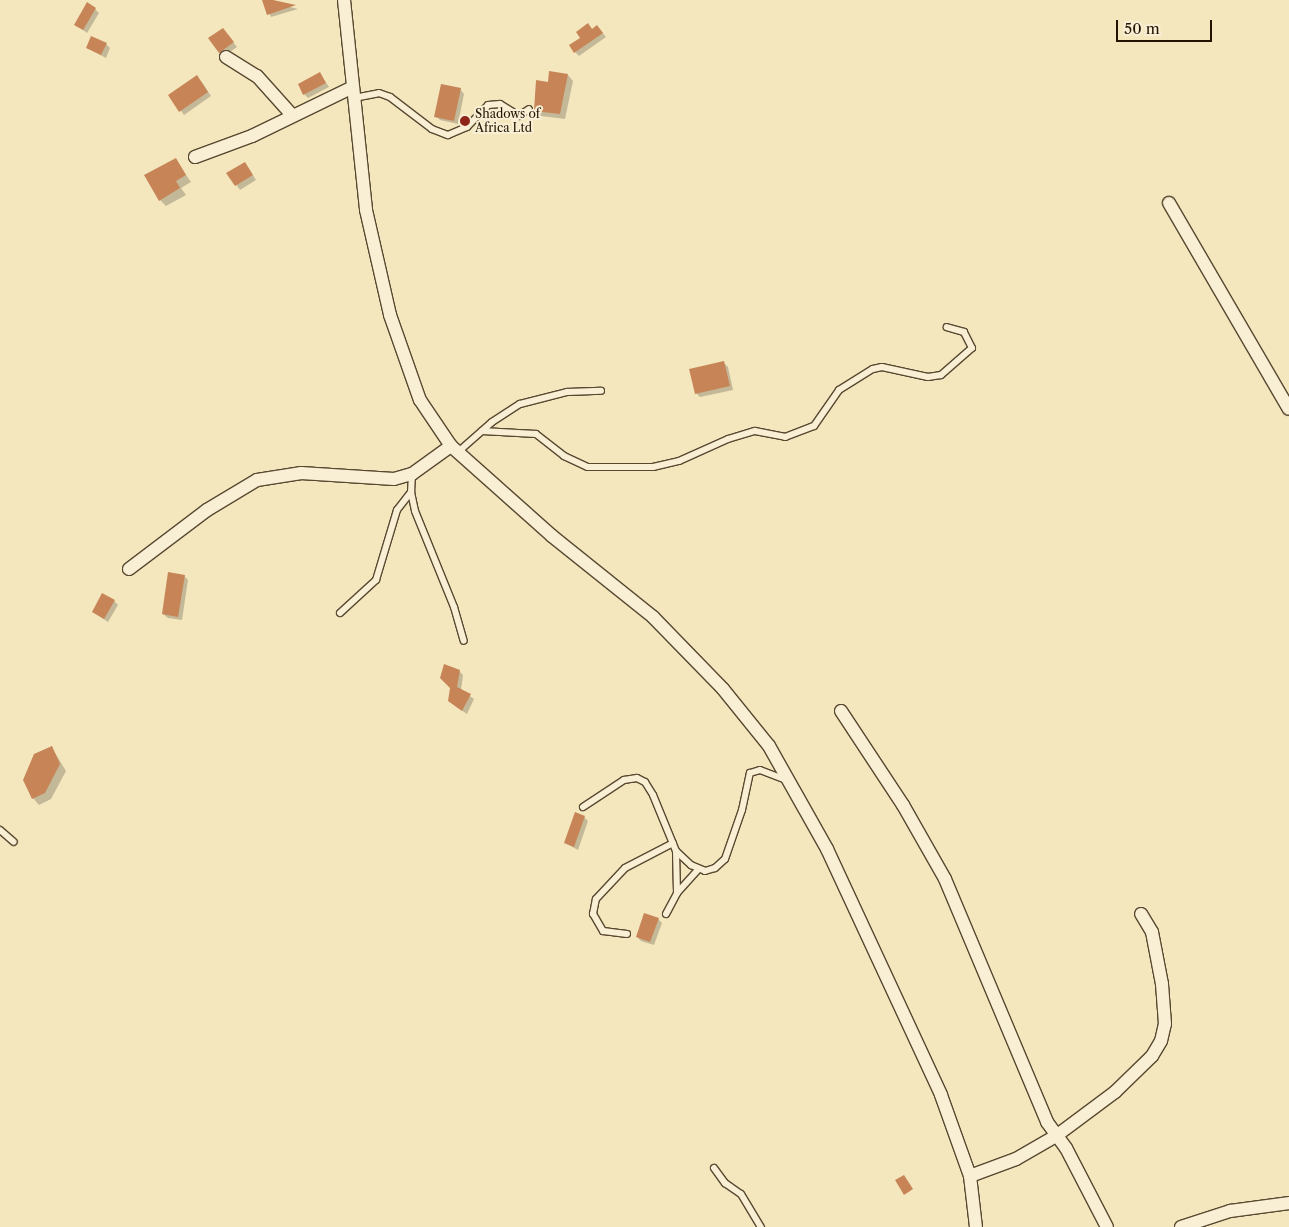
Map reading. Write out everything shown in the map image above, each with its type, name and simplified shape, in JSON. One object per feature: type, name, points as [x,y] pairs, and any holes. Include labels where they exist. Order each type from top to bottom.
[{"type":"street","points":[[344,0],[366,210],[390,315],[420,400],[455,449],[552,536],[653,617],[756,727],[790,781],[827,849],[941,1095],[970,1176],[976,1227]]},
{"type":"street","points":[[226,57],[257,76],[292,115]]},
{"type":"street","points":[[195,157],[235,143],[292,115],[354,93]]},
{"type":"street","points":[[1169,203],[1289,409]]},
{"type":"street","points":[[129,569],[207,510],[257,480],[302,473],[394,479],[412,474],[455,449]]},
{"type":"street","points":[[841,711],[903,805],[945,879],[1017,1053],[1056,1136],[1066,1148],[1107,1227]]},
{"type":"street","points":[[970,1176],[1016,1159],[1056,1136],[1115,1092],[1152,1056],[1161,1041],[1165,1024],[1160,966],[1152,932],[1141,914]]},
{"type":"street","points":[[1181,1227],[1230,1212],[1289,1203]]},
{"type":"lane","points":[[354,93],[379,93],[390,97],[432,130],[448,135],[467,127],[488,105],[500,104],[519,116],[530,109]]},
{"type":"lane","points":[[482,431],[536,434],[564,456],[588,467],[653,466],[679,461],[728,439],[755,431],[785,437],[814,426],[839,390],[873,369],[882,367],[928,377],[941,375],[972,348],[964,332],[947,327]]},
{"type":"lane","points":[[455,449],[520,404],[568,392],[601,390]]},
{"type":"lane","points":[[412,474],[410,492],[424,538],[454,607],[464,641]]},
{"type":"lane","points":[[340,613],[376,580],[397,510],[410,492]]},
{"type":"lane","points":[[666,914],[677,893],[698,870],[715,868],[725,859],[751,771],[760,770],[790,781]]},
{"type":"lane","points":[[583,807],[624,780],[637,778],[649,788],[676,851],[677,893]]},
{"type":"lane","points":[[0,830],[14,842]]},
{"type":"lane","points":[[627,934],[602,931],[593,914],[596,899],[625,868],[673,843]]},
{"type":"lane","points":[[676,851],[698,870]]},
{"type":"lane","points":[[714,1168],[725,1183],[741,1194],[761,1227]]},
{"type":"building","points":[[262,0],[273,0],[296,5],[267,15]]},
{"type":"building","points":[[87,2],[96,8],[83,30],[74,25]]},
{"type":"building","points":[[588,23],[592,29],[597,25],[603,33],[574,53],[569,45],[580,38],[576,32]]},
{"type":"building","points":[[223,28],[234,42],[219,53],[208,38]]},
{"type":"building","points":[[91,36],[107,43],[101,55],[86,48]]},
{"type":"building","points":[[549,71],[568,74],[560,114],[534,111],[536,80],[548,82]]},
{"type":"building","points":[[320,72],[326,83],[303,95],[298,84]]},
{"type":"building","points":[[197,75],[208,92],[179,112],[168,95]]},
{"type":"building","points":[[441,84],[461,88],[454,121],[434,117]]},
{"type":"building","points":[[176,158],[186,175],[176,181],[180,188],[159,201],[144,175]]},
{"type":"building","points":[[245,162],[253,175],[235,186],[226,173]]},
{"type":"building","points":[[724,361],[730,386],[695,394],[689,369]]},
{"type":"building","points":[[168,572],[185,575],[178,617],[162,614]]},
{"type":"building","points":[[102,593],[115,600],[104,619],[92,612]]},
{"type":"building","points":[[444,664],[460,670],[457,687],[471,694],[462,711],[448,701],[450,688],[440,678]]},
{"type":"building","points":[[52,746],[60,764],[45,793],[32,799],[23,780],[34,754]]},
{"type":"building","points":[[575,812],[585,816],[574,847],[564,843]]},
{"type":"building","points":[[644,913],[659,918],[650,942],[636,937]]},
{"type":"building","points":[[904,1175],[913,1189],[904,1195],[895,1180]]},
{"type":"place","name":"Shadows of Africa Ltd","points":[[465,121]]}]
